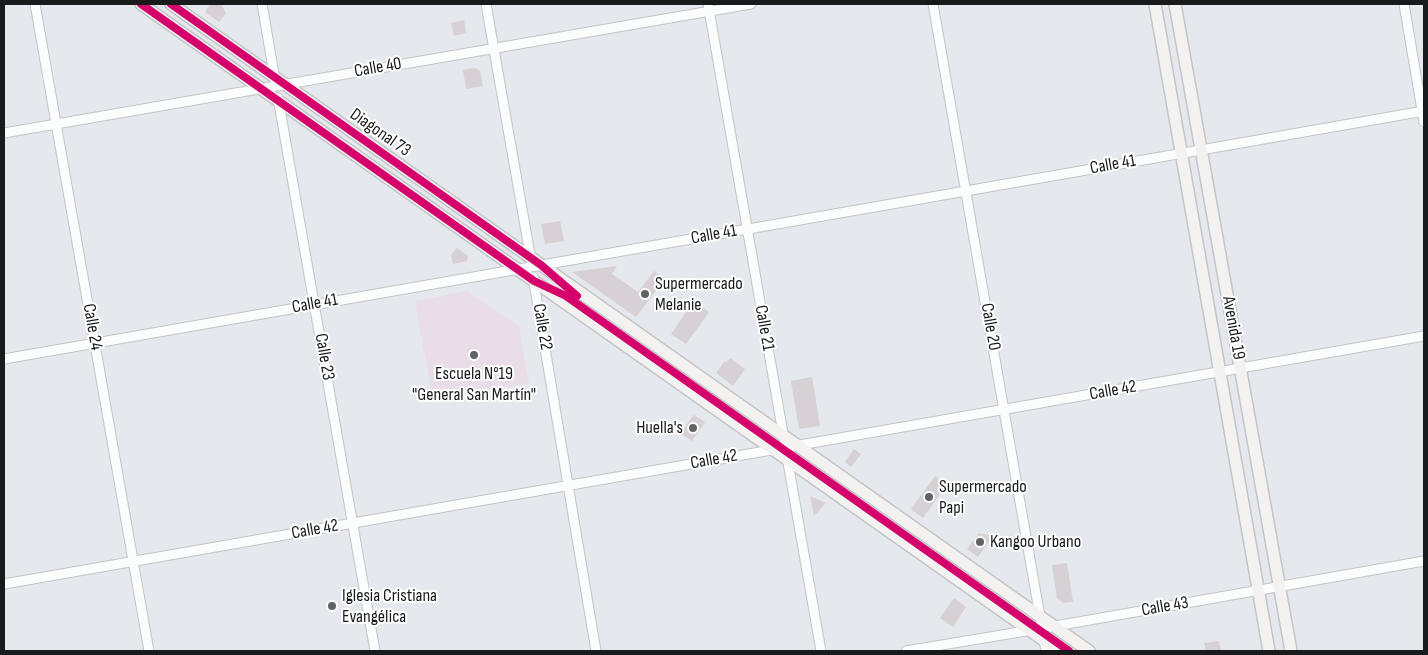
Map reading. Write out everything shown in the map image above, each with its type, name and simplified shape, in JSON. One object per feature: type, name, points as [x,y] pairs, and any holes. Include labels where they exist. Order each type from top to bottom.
[{"type":"main road","name":"Diagonal 73","points":[[141,4],[1030,631],[1046,646],[1059,651]]},
{"type":"main road","name":"Diagonal 73","points":[[171,4],[279,83],[1045,624],[1089,651]]},
{"type":"main road","name":"Avenida 19","points":[[1155,4],[1269,651]]},
{"type":"main road","name":"Avenida 19","points":[[1175,4],[1291,651]]},
{"type":"street","name":"Calle 24","points":[[35,4],[149,651]]},
{"type":"street","name":"Calle 23","points":[[262,4],[279,83],[278,101],[375,651]]},
{"type":"street","name":"Calle 22","points":[[486,4],[534,263],[534,281],[596,651]]},
{"type":"street","name":"Calle 40","points":[[4,133],[262,89],[279,83],[494,48],[709,7],[751,4]]},
{"type":"street","name":"Calle 20","points":[[933,4],[1045,624],[1046,646]]},
{"type":"street","points":[[1404,4],[1424,122]]},
{"type":"street","name":"Calle 21","points":[[709,7],[747,229],[789,443],[788,460],[821,651]]},
{"type":"street","name":"Calle 41","points":[[4,359],[517,269],[534,263],[747,229],[1423,111]]},
{"type":"street","name":"Calle 42","points":[[4,584],[773,450],[789,443],[1005,410],[1424,336]]},
{"type":"street","name":"Calle 43","points":[[906,651],[1030,631],[1045,624],[1259,590],[1424,561]]},
{"type":"shaded area","name":"Escuela N°19 \"General San Martín\"","points":[[467,291],[519,326],[529,383],[433,401],[415,301]]},
{"type":"building","points":[[210,4],[221,4],[226,13],[219,22],[205,12]]},
{"type":"building","points":[[464,20],[466,33],[454,36],[451,23]]},
{"type":"building","points":[[475,68],[480,71],[483,86],[466,89],[463,70]]},
{"type":"building","points":[[560,221],[564,241],[545,244],[541,224]]},
{"type":"building","points":[[457,248],[468,256],[467,261],[453,264],[451,255]]},
{"type":"building","points":[[617,266],[612,274],[638,292],[654,271],[665,279],[636,317],[572,272]]},
{"type":"building","points":[[694,301],[709,312],[686,344],[671,334]]},
{"type":"building","points":[[730,358],[745,369],[733,386],[716,373],[725,361],[726,363]]},
{"type":"building","points":[[812,377],[820,426],[799,429],[791,381]]},
{"type":"building","name":"Huella's","points":[[694,415],[705,422],[692,441],[680,433]]},
{"type":"building","points":[[854,449],[861,454],[851,467],[845,462]]},
{"type":"building","name":"Supermercado Papi","points":[[935,476],[947,484],[923,518],[911,509]]},
{"type":"building","points":[[810,496],[826,503],[814,516]]},
{"type":"building","name":"Kangoo Urbano","points":[[979,533],[993,536],[978,557],[967,549]]},
{"type":"building","points":[[1067,563],[1073,602],[1063,603],[1057,598],[1052,565]]},
{"type":"building","points":[[954,598],[966,607],[953,627],[940,618]]},
{"type":"building","points":[[1219,641],[1221,651],[1206,651],[1204,643]]},
{"type":"cycle path","points":[[141,4],[534,281],[566,296],[1069,651]]},
{"type":"cycle path","points":[[171,4],[541,265],[577,296]]},
{"type":"place","name":"Supermercado Melanie","points":[[645,294]]},
{"type":"place","name":"Escuela N°19 \"General San Martín\"","points":[[474,355]]},
{"type":"place","name":"Huella's","points":[[693,428]]},
{"type":"place","name":"Supermercado Papi","points":[[929,497]]},
{"type":"place","name":"Kangoo Urbano","points":[[980,542]]},
{"type":"place","name":"Iglesia Cristiana Evangélica","points":[[332,606]]}]
